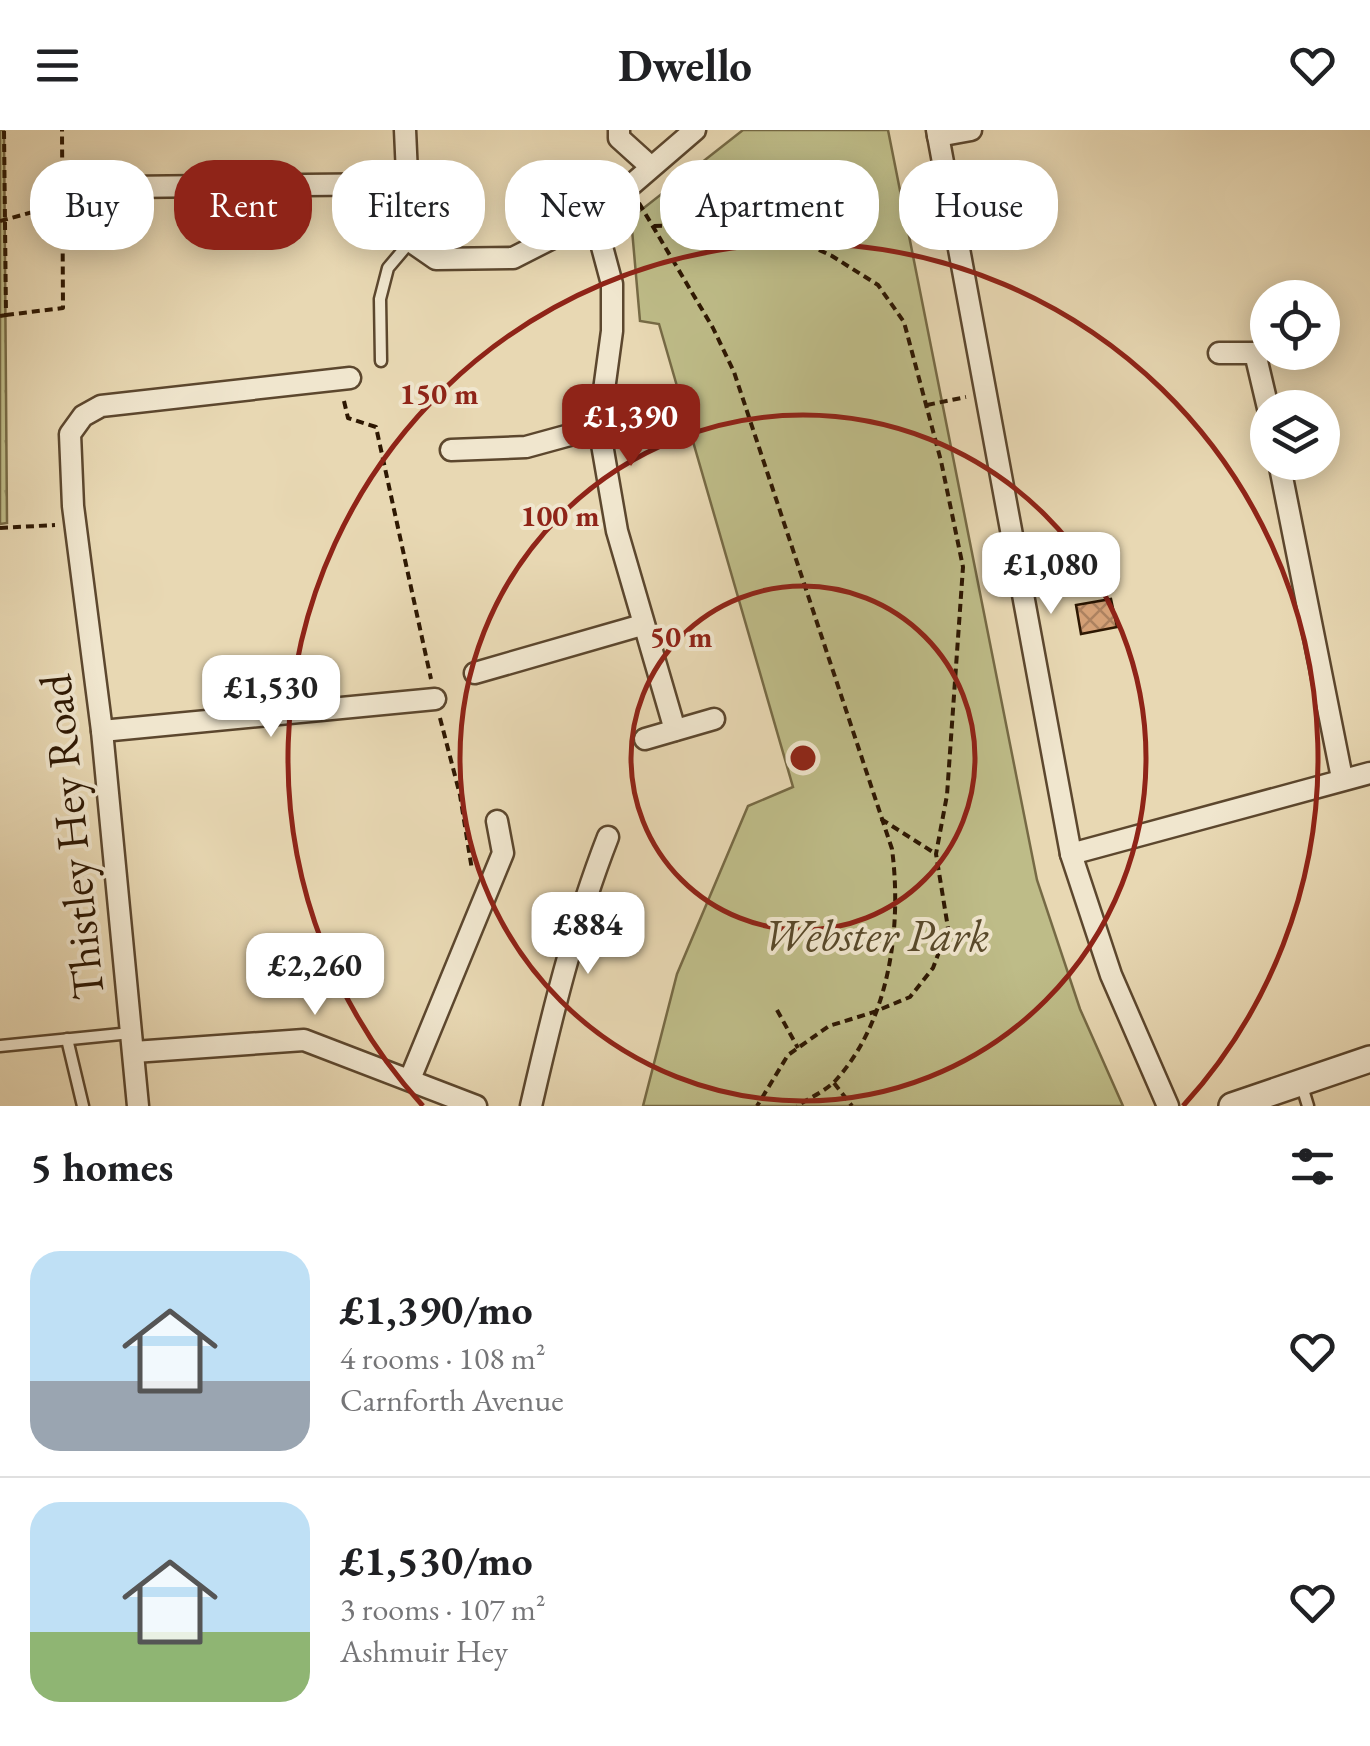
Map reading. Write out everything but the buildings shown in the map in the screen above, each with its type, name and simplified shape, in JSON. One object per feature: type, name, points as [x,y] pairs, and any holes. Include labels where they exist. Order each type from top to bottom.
[{"type":"street","points":[[405,130],[406,160]]},
{"type":"street","points":[[619,130],[619,138],[650,166]]},
{"type":"street","points":[[640,175],[696,130]]},
{"type":"street","points":[[971,130],[937,133],[1071,854],[1110,975],[1168,1106]]},
{"type":"street","points":[[154,188],[332,185]]},
{"type":"street","points":[[423,250],[436,259],[513,258],[529,250]]},
{"type":"street","points":[[603,250],[612,284],[612,331],[598,428],[617,531],[675,730]]},
{"type":"street","points":[[1219,353],[1250,352]]},
{"type":"street","name":"Thistley Hey Road","points":[[138,1106],[102,731],[75,524],[70,434],[83,416],[101,406],[345,378]]},
{"type":"street","points":[[451,450],[526,447],[598,428]]},
{"type":"street","points":[[1283,480],[1342,778]]},
{"type":"street","points":[[476,674],[642,626]]},
{"type":"street","points":[[102,731],[436,699]]},
{"type":"street","points":[[645,739],[714,718]]},
{"type":"street","points":[[1071,854],[1370,772]]},
{"type":"street","points":[[410,1079],[503,854],[498,821]]},
{"type":"street","points":[[530,1106],[583,905],[608,837]]},
{"type":"street","points":[[133,1042],[304,1040],[476,1106]]},
{"type":"street","points":[[1232,1106],[1304,1094],[1370,1059]]},
{"type":"lane","points":[[381,361],[380,298],[388,268],[403,250]]},
{"type":"lane","points":[[0,1046],[67,1039],[133,1042]]},
{"type":"lane","points":[[67,1039],[83,1106]]},
{"type":"path","points":[[4,130],[3,316],[63,308],[62,250]]},
{"type":"path","points":[[62,130],[62,160]]},
{"type":"path","points":[[640,206],[713,328],[734,372],[892,849],[898,891],[894,936],[864,1042],[834,1083],[797,1106]]},
{"type":"path","points":[[3,220],[30,212]]},
{"type":"path","points":[[654,226],[721,224],[794,238],[878,285],[904,322],[963,566],[947,795],[936,854],[948,928],[932,968],[910,997],[829,1026],[798,1048],[788,1056],[757,1106]]},
{"type":"path","points":[[345,378],[348,418],[376,427],[460,795],[478,914]]},
{"type":"path","points":[[926,405],[984,392]]},
{"type":"path","points":[[0,528],[75,524]]},
{"type":"path","points":[[881,818],[936,854]]},
{"type":"path","points":[[777,1010],[798,1048]]},
{"type":"path","points":[[834,1083],[852,1106]]},
{"type":"green space","points":[[0,130],[4,130],[7,523],[0,524]]},
{"type":"green space","name":"Webster Park","points":[[743,130],[888,130],[899,185],[899,250],[912,250],[1037,880],[1080,1009],[1123,1106],[643,1106],[677,974],[748,806],[793,787],[659,324],[640,321],[634,250],[640,250],[640,211],[660,195],[660,250],[879,250],[879,160],[705,160]]}]
